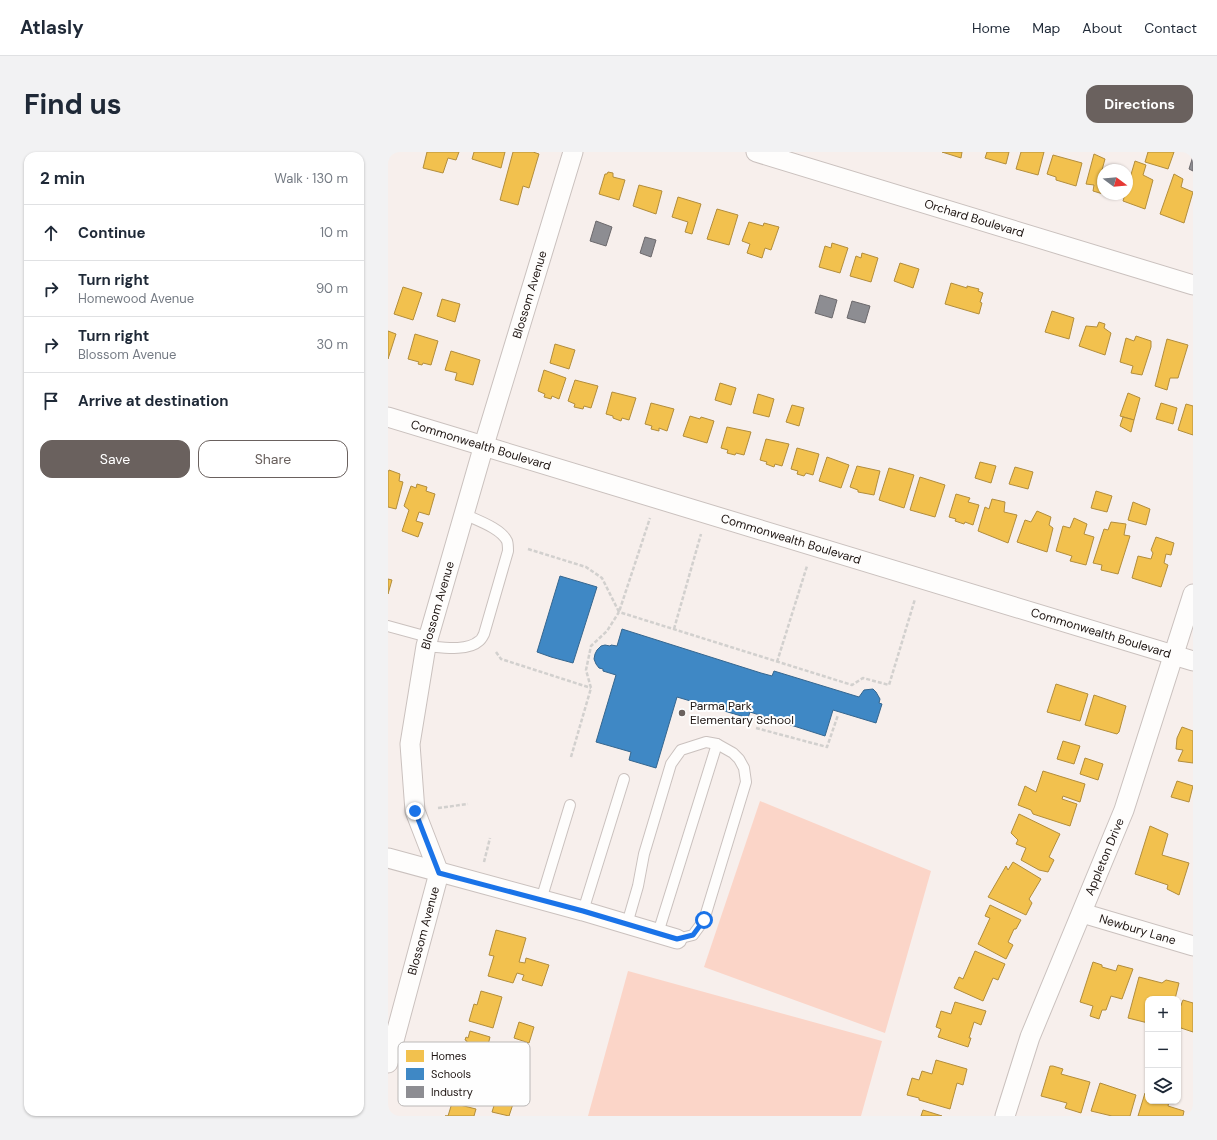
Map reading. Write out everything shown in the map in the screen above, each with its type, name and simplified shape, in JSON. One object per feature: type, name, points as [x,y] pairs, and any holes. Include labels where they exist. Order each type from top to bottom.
[{"type":"street","name":"Blossom Avenue","points":[[388,1063],[439,873],[415,811],[410,744],[427,641],[484,445],[573,152]]},
{"type":"street","name":"Orchard Boulevard","points":[[756,152],[1193,285]]},
{"type":"street","name":"Commonwealth Boulevard","points":[[388,417],[1193,661]]},
{"type":"street","name":"Appleton Drive","points":[[1005,1116],[1030,1037],[1124,810],[1193,594]]},
{"type":"street","points":[[388,858],[583,911],[677,939]]},
{"type":"street","name":"Newbury Lane","points":[[1082,913],[1193,946]]},
{"type":"lane","points":[[388,626],[452,649],[463,648],[478,642],[484,634],[508,551],[508,543],[502,534],[464,514]]},
{"type":"lane","points":[[628,924],[638,886],[644,854],[672,764],[681,750],[706,742],[717,744],[733,753],[739,759],[744,768],[746,782],[704,920],[693,935],[677,939]]},
{"type":"lane","points":[[658,933],[717,744]]},
{"type":"lane","points":[[583,911],[624,779]]},
{"type":"lane","points":[[541,900],[570,805]]},
{"type":"path","points":[[571,757],[592,688],[586,670],[591,646],[607,630],[619,612],[650,518]]},
{"type":"path","points":[[674,629],[701,534]]},
{"type":"path","points":[[528,549],[586,568],[602,578],[619,612],[852,685],[863,678],[889,685],[915,598]]},
{"type":"path","points":[[777,662],[807,566]]},
{"type":"path","points":[[496,652],[501,659],[592,688]]},
{"type":"path","points":[[756,728],[827,748],[838,715]]},
{"type":"path","points":[[438,808],[468,804]]},
{"type":"path","points":[[484,862],[490,838]]},
{"type":"shaded area","points":[[760,801],[931,871],[885,1033],[704,967]]},
{"type":"shaded area","points":[[628,971],[882,1041],[861,1116],[588,1116]]},
{"type":"building: Homes","points":[[427,152],[459,152],[456,160],[448,158],[443,173],[423,168]]},
{"type":"building: Homes","points":[[474,152],[505,152],[501,168],[472,159]]},
{"type":"building: Homes","points":[[513,152],[533,152],[539,154],[529,188],[523,186],[518,205],[500,200]]},
{"type":"building: Homes","points":[[942,152],[962,152],[961,158]]},
{"type":"building: Homes","points":[[987,152],[1009,152],[1006,164],[985,158]]},
{"type":"building: Homes","points":[[1021,152],[1044,152],[1038,175],[1016,169]]},
{"type":"building: Homes","points":[[1148,152],[1174,152],[1168,169],[1145,162]]},
{"type":"building: Homes","points":[[1094,154],[1105,159],[1104,164],[1097,164],[1097,192],[1093,191],[1094,185],[1086,184]]},
{"type":"building: Homes","points":[[1053,155],[1082,163],[1076,186],[1056,180],[1056,177],[1047,174]]},
{"type":"building: Homes","points":[[1135,161],[1146,165],[1143,175],[1153,180],[1145,209],[1123,201],[1133,200],[1133,168]]},
{"type":"building: Homes","points":[[608,172],[613,173],[613,177],[625,180],[619,200],[599,194],[605,174]]},
{"type":"building: Homes","points":[[1174,174],[1183,179],[1181,187],[1193,192],[1184,223],[1160,214]]},
{"type":"building: Homes","points":[[639,185],[662,191],[656,214],[633,206]]},
{"type":"building: Homes","points":[[678,197],[701,204],[692,234],[685,232],[688,222],[672,217]]},
{"type":"building: Homes","points":[[717,209],[738,215],[729,245],[707,239]]},
{"type":"building: Homes","points":[[749,222],[763,226],[764,223],[779,227],[771,250],[765,248],[762,258],[747,253],[750,244],[742,241]]},
{"type":"building: Homes","points":[[832,243],[848,248],[840,273],[819,267],[825,246],[831,248]]},
{"type":"building: Homes","points":[[862,253],[878,258],[871,282],[850,276],[856,256],[861,258]]},
{"type":"building: Homes","points":[[900,263],[919,269],[913,288],[894,281]]},
{"type":"building: Homes","points":[[951,283],[967,288],[967,286],[979,289],[978,291],[983,293],[980,302],[982,303],[979,314],[945,304]]},
{"type":"building: Homes","points":[[403,287],[422,293],[413,320],[394,314]]},
{"type":"building: Homes","points":[[442,299],[460,304],[455,322],[437,316]]},
{"type":"building: Homes","points":[[1052,311],[1074,318],[1069,339],[1045,332]]},
{"type":"building: Homes","points":[[1099,322],[1105,324],[1104,328],[1111,333],[1105,355],[1079,346],[1086,326],[1097,327]]},
{"type":"building: Homes","points":[[388,331],[396,334],[388,359]]},
{"type":"building: Homes","points":[[415,334],[438,341],[431,365],[423,363],[422,365],[418,364],[419,362],[408,359]]},
{"type":"building: Homes","points":[[1136,336],[1151,341],[1151,347],[1142,375],[1131,373],[1133,366],[1120,362],[1126,338],[1134,341]]},
{"type":"building: Homes","points":[[1167,339],[1188,345],[1178,378],[1170,378],[1167,390],[1155,386]]},
{"type":"building: Homes","points":[[555,344],[575,350],[569,369],[550,363]]},
{"type":"building: Homes","points":[[451,351],[480,360],[473,385],[455,380],[457,373],[445,370]]},
{"type":"building: Homes","points":[[544,370],[566,378],[559,399],[552,396],[551,399],[544,397],[545,394],[538,391]]},
{"type":"building: Homes","points":[[575,380],[598,386],[591,408],[584,406],[583,409],[574,407],[575,404],[568,401]]},
{"type":"building: Homes","points":[[720,383],[736,388],[731,405],[715,400]]},
{"type":"building: Homes","points":[[612,392],[636,398],[629,420],[622,418],[621,421],[606,414]]},
{"type":"building: Homes","points":[[1128,393],[1140,398],[1134,420],[1120,416]]},
{"type":"building: Homes","points":[[758,394],[774,399],[769,417],[753,413]]},
{"type":"building: Homes","points":[[651,403],[674,409],[667,431],[659,428],[659,431],[651,429],[652,426],[645,424]]},
{"type":"building: Homes","points":[[1161,403],[1177,408],[1173,424],[1156,419]]},
{"type":"building: Homes","points":[[1186,404],[1193,406],[1193,435],[1178,430]]},
{"type":"building: Homes","points":[[792,405],[804,408],[799,426],[786,422]]},
{"type":"building: Homes","points":[[690,416],[700,419],[701,417],[714,421],[707,443],[683,436]]},
{"type":"building: Homes","points":[[1123,417],[1134,420],[1131,432],[1120,426]]},
{"type":"building: Homes","points":[[727,427],[751,432],[744,455],[727,453],[728,450],[721,448]]},
{"type":"building: Homes","points":[[766,439],[789,444],[782,466],[775,464],[774,467],[766,464],[767,462],[760,460]]},
{"type":"building: Homes","points":[[797,448],[819,454],[813,475],[806,473],[804,476],[797,474],[798,471],[791,469]]},
{"type":"building: Homes","points":[[827,457],[849,465],[841,488],[819,481]]},
{"type":"building: Homes","points":[[980,462],[996,466],[991,483],[975,478]]},
{"type":"building: Homes","points":[[857,466],[880,471],[874,495],[858,492],[858,490],[850,487]]},
{"type":"building: Homes","points":[[1015,467],[1033,472],[1028,489],[1009,484]]},
{"type":"building: Homes","points":[[889,468],[914,475],[904,508],[879,500]]},
{"type":"building: Homes","points":[[389,470],[400,474],[399,481],[403,482],[396,509],[388,507]]},
{"type":"building: Homes","points":[[920,477],[945,485],[935,517],[910,510]]},
{"type":"building: Homes","points":[[417,484],[427,487],[426,491],[435,494],[429,515],[419,512],[416,521],[423,523],[418,537],[402,531],[409,510],[404,506],[411,486],[416,488]]},
{"type":"building: Homes","points":[[1096,491],[1112,496],[1107,512],[1091,508]]},
{"type":"building: Homes","points":[[956,494],[970,498],[968,502],[979,505],[973,525],[955,521],[956,519],[949,517]]},
{"type":"building: Homes","points":[[992,499],[1005,502],[1004,512],[1017,515],[1008,543],[978,531],[985,507],[989,509]]},
{"type":"building: Homes","points":[[1133,502],[1150,509],[1146,525],[1128,520]]},
{"type":"building: Homes","points":[[1037,511],[1051,517],[1049,525],[1053,528],[1047,552],[1017,542],[1025,520],[1031,522]]},
{"type":"building: Homes","points":[[1074,518],[1087,524],[1084,534],[1094,537],[1086,565],[1070,561],[1072,556],[1056,551],[1063,526],[1070,528]]},
{"type":"building: Homes","points":[[1111,522],[1126,524],[1124,535],[1130,536],[1118,574],[1101,570],[1102,565],[1093,563],[1104,529],[1108,530]]},
{"type":"building: Homes","points":[[1156,537],[1174,543],[1171,555],[1166,554],[1164,563],[1168,565],[1161,587],[1132,578],[1138,556],[1151,559],[1153,553],[1151,550]]},
{"type":"building: Homes","points":[[388,579],[392,580],[388,594]]},
{"type":"building: Homes","points":[[1056,684],[1088,694],[1080,721],[1047,712]]},
{"type":"building: Homes","points":[[1094,695],[1126,706],[1119,732],[1117,734],[1085,725]]},
{"type":"building: Homes","points":[[1182,727],[1193,731],[1193,763],[1178,761],[1183,750],[1176,749],[1177,738]]},
{"type":"building: Homes","points":[[1063,741],[1080,746],[1074,764],[1057,759]]},
{"type":"building: Homes","points":[[1085,758],[1103,764],[1098,780],[1080,774]]},
{"type":"building: Homes","points":[[1043,771],[1085,784],[1080,802],[1063,796],[1062,799],[1077,804],[1070,826],[1033,814],[1031,810],[1018,805],[1025,786],[1036,792]]},
{"type":"building: Homes","points":[[1177,781],[1193,786],[1189,802],[1171,797]]},
{"type":"building: Homes","points":[[1019,814],[1060,834],[1049,857],[1054,860],[1048,872],[1039,870],[1021,860],[1026,848],[1016,844],[1018,840],[1011,833]]},
{"type":"building: Homes","points":[[1150,826],[1168,834],[1162,855],[1189,863],[1179,895],[1167,889],[1168,885],[1135,874]]},
{"type":"building: Homes","points":[[1013,862],[1041,879],[1029,899],[1032,903],[1026,915],[988,897],[1006,866],[1008,870]]},
{"type":"building: Homes","points":[[990,905],[1021,920],[1016,929],[1014,929],[1008,942],[1013,945],[1006,959],[978,944],[990,918],[985,916]]},
{"type":"building: Homes","points":[[496,930],[526,938],[519,962],[525,963],[526,958],[549,965],[542,986],[522,980],[524,975],[517,973],[513,983],[488,976],[494,956],[489,955]]},
{"type":"building: Homes","points":[[975,951],[1005,964],[998,980],[993,978],[983,1001],[954,988],[959,977],[963,979]]},
{"type":"building: Homes","points":[[1093,962],[1102,965],[1102,967],[1116,971],[1118,965],[1133,969],[1122,999],[1111,996],[1106,1010],[1102,1010],[1099,1019],[1090,1016],[1093,1006],[1080,1002]]},
{"type":"building: Homes","points":[[1139,977],[1162,983],[1166,980],[1179,983],[1176,996],[1145,996],[1145,1022],[1128,1018]]},
{"type":"building: Homes","points":[[481,991],[502,997],[493,1028],[469,1021],[474,1004],[477,1005]]},
{"type":"building: Homes","points":[[1183,1000],[1193,1003],[1193,1032],[1181,1028],[1181,1005]]},
{"type":"building: Homes","points":[[955,1002],[986,1011],[981,1025],[974,1022],[968,1047],[938,1037],[941,1029],[936,1027],[941,1011],[951,1014]]},
{"type":"building: Homes","points":[[519,1022],[534,1027],[529,1042],[514,1038]]},
{"type":"building: Homes","points":[[470,1031],[490,1037],[489,1042],[467,1042],[465,1040],[466,1037],[468,1038]]},
{"type":"building: Homes","points":[[936,1060],[967,1069],[963,1085],[957,1083],[950,1109],[907,1095],[912,1078],[919,1080],[922,1071],[932,1074]]},
{"type":"building: Homes","points":[[1050,1066],[1063,1069],[1061,1074],[1090,1082],[1081,1113],[1065,1108],[1067,1103],[1041,1096]]},
{"type":"building: Homes","points":[[1100,1083],[1136,1095],[1130,1116],[1112,1116],[1091,1111]]},
{"type":"building: Homes","points":[[1145,1093],[1145,1104],[1168,1104],[1168,1106],[1184,1111],[1183,1116],[1138,1116]]},
{"type":"building: Homes","points":[[451,1106],[464,1106],[476,1109],[474,1116],[448,1116]]},
{"type":"building: Homes","points":[[494,1106],[512,1106],[509,1116],[492,1112]]},
{"type":"building: Homes","points":[[923,1110],[942,1116],[921,1116]]},
{"type":"building: Schools","points":[[560,576],[597,587],[573,663],[537,652]]},
{"type":"building: Schools","points":[[622,629],[761,673],[772,676],[774,671],[859,697],[864,690],[873,689],[880,699],[879,703],[882,704],[876,723],[833,710],[825,736],[750,712],[748,718],[677,697],[656,768],[629,760],[631,752],[596,742],[616,675],[603,671],[603,669],[599,668],[594,659],[595,654],[601,646],[617,646]]},
{"type":"building: Industry","points":[[1193,156],[1193,171],[1189,169]]},
{"type":"building: Industry","points":[[596,221],[612,227],[606,246],[590,241]]},
{"type":"building: Industry","points":[[645,237],[656,240],[651,257],[640,253]]},
{"type":"building: Industry","points":[[820,295],[837,300],[832,318],[815,313]]},
{"type":"building: Industry","points":[[852,301],[870,306],[865,323],[847,318]]},
{"type":"place","name":"Parma Park Elementary School","points":[[682,713]]},
{"type":"route","points":[[415,811],[439,873],[583,911],[677,939],[693,935],[704,920]]}]
